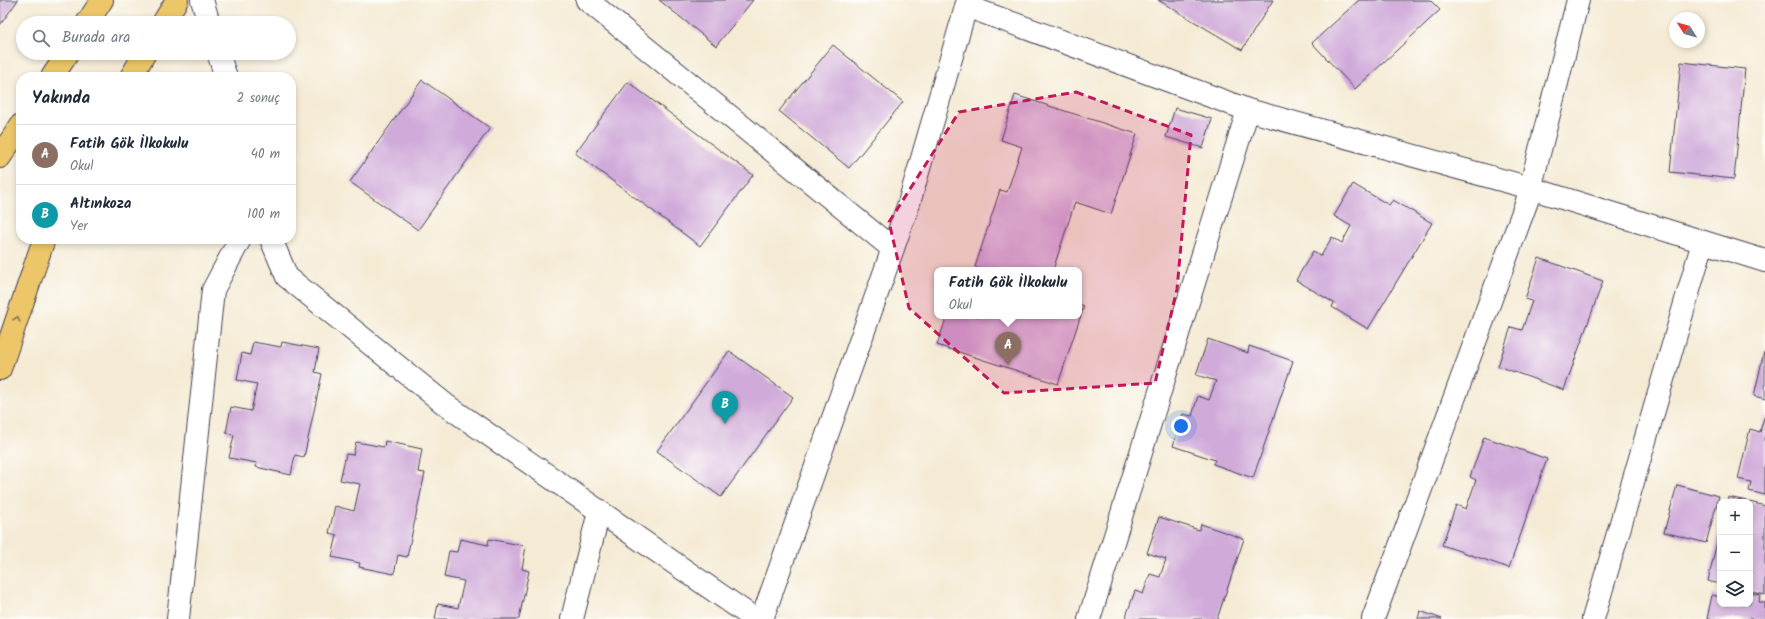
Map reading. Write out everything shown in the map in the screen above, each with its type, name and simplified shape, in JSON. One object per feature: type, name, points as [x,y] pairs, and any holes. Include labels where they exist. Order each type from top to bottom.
[{"type":"main road","points":[[92,16],[102,0]]},
{"type":"main road","points":[[167,16],[177,0]]},
{"type":"main road","points":[[55,72],[63,60]]},
{"type":"main road","points":[[134,72],[141,60]]},
{"type":"main road","points":[[0,157],[16,133]]},
{"type":"main road","points":[[0,370],[42,244]]},
{"type":"street","points":[[202,0],[207,16]]},
{"type":"street","points":[[587,0],[892,249]]},
{"type":"street","points":[[1374,619],[1524,208],[1578,0]]},
{"type":"street","points":[[762,619],[909,203],[967,3],[1248,110],[1530,188],[1765,261]]},
{"type":"street","points":[[220,60],[224,72]]},
{"type":"street","points":[[1089,619],[1248,110]]},
{"type":"street","points":[[1593,619],[1702,242]]},
{"type":"street","points":[[178,619],[213,290],[237,244]]},
{"type":"street","points":[[272,244],[287,277],[446,405],[755,619]]},
{"type":"street","points":[[572,619],[599,512]]},
{"type":"highlighted area","points":[[1076,92],[1191,135],[1177,289],[1155,383],[1004,393],[909,308],[889,222],[959,112]]},
{"type":"building","points":[[0,0],[18,0],[0,25]]},
{"type":"building","points":[[659,0],[753,0],[716,46]]},
{"type":"building","points":[[1158,0],[1273,0],[1242,50]]},
{"type":"building","points":[[1359,0],[1430,0],[1440,10],[1355,89],[1312,43]]},
{"type":"building","points":[[833,45],[903,102],[849,168],[779,111]]},
{"type":"building","points":[[1681,62],[1745,69],[1734,179],[1670,172]]},
{"type":"building","points":[[422,80],[490,128],[418,230],[350,182]]},
{"type":"building","points":[[628,82],[753,175],[700,246],[575,153]]},
{"type":"building","points":[[1015,95],[1137,134],[1111,214],[1075,202],[1054,267],[975,267],[1000,190],[1007,192],[1022,147],[1001,140]]},
{"type":"building","points":[[1175,108],[1212,119],[1203,148],[1166,137]]},
{"type":"building","points":[[1353,184],[1389,205],[1393,200],[1432,223],[1368,329],[1332,307],[1334,303],[1296,280],[1313,251],[1321,256],[1332,237],[1342,243],[1351,226],[1334,216]]},
{"type":"building","points":[[1539,258],[1603,281],[1564,390],[1498,366],[1511,327],[1522,330],[1532,301],[1525,299]]},
{"type":"building","points":[[946,319],[1080,319],[1058,384],[937,345]]},
{"type":"building","points":[[1208,339],[1248,353],[1249,346],[1293,361],[1253,478],[1213,464],[1215,460],[1173,446],[1183,414],[1192,416],[1198,396],[1209,400],[1216,381],[1196,375]]},
{"type":"building","points":[[253,342],[281,347],[282,342],[319,349],[315,372],[322,374],[304,457],[295,455],[291,475],[256,467],[257,463],[229,458],[234,435],[226,433],[231,407],[251,411],[257,384],[237,380],[242,353],[250,355]]},
{"type":"building","points":[[729,351],[793,397],[721,497],[657,451]]},
{"type":"building","points":[[1765,352],[1765,399],[1754,396]]},
{"type":"building","points":[[1765,414],[1765,495],[1749,491],[1751,482],[1738,479],[1750,429],[1760,432]]},
{"type":"building","points":[[1484,437],[1547,459],[1509,568],[1442,545],[1456,505],[1466,509],[1476,480],[1470,477]]},
{"type":"building","points":[[385,441],[422,449],[418,472],[425,473],[407,557],[398,555],[394,574],[359,567],[360,563],[332,557],[337,535],[329,533],[335,506],[354,511],[360,484],[340,480],[346,454],[353,455],[356,442],[384,447]]},
{"type":"building","points":[[1677,485],[1719,496],[1706,543],[1664,532]]},
{"type":"building","points":[[1753,503],[1765,506],[1765,595],[1753,592]]},
{"type":"building","points":[[1159,517],[1199,530],[1201,524],[1244,539],[1217,619],[1125,619],[1135,591],[1143,594],[1150,574],[1160,577],[1166,559],[1147,553]]},
{"type":"building","points":[[460,539],[488,545],[489,539],[526,546],[522,569],[529,571],[519,619],[435,619],[438,604],[458,608],[464,581],[444,577],[449,551],[457,552]]},
{"type":"building","points":[[1717,542],[1717,583],[1708,581]]},
{"type":"building","points":[[1753,594],[1760,595],[1759,602],[1765,603],[1765,619],[1707,619],[1712,595],[1717,596],[1717,607],[1753,607]]},
{"type":"building","points":[[1420,611],[1442,619],[1418,619]]},
{"type":"place","name":"Fatih Gök İlkokulu","points":[[1008,365]]},
{"type":"place","name":"Altınkoza","points":[[725,424]]}]
